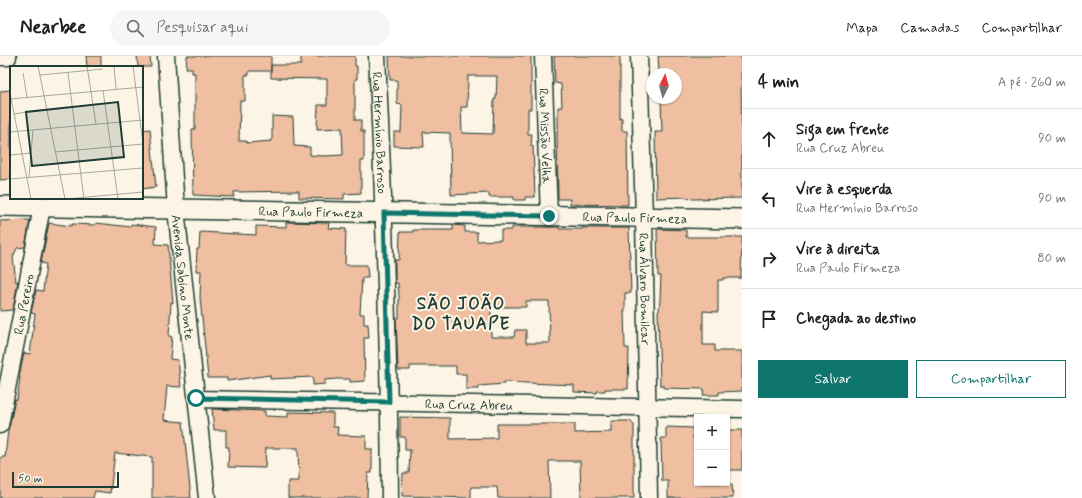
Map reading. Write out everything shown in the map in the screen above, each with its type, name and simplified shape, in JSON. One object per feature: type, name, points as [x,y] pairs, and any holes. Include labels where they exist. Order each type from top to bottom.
[{"type":"street","name":"Avenida Sabino Monte","points":[[166,56],[176,209],[207,498]]},
{"type":"street","name":"Rua Hermínio Barroso","points":[[377,56],[384,213],[390,498]]},
{"type":"street","name":"Rua Missão Velha","points":[[543,56],[549,216]]},
{"type":"street","name":"Rua Álvaro Bomilcar","points":[[639,56],[644,217],[649,498]]},
{"type":"street","name":"Rua Paulo Firmeza","points":[[0,206],[742,219]]},
{"type":"street","name":"Rua Pereiro","points":[[0,425],[3,390],[42,207]]},
{"type":"street","name":"Rua Cruz Abreu","points":[[196,398],[742,409]]},
{"type":"building","points":[[86,56],[101,56],[101,66],[87,66]]},
{"type":"building","points":[[137,56],[150,56],[151,67],[138,66]]},
{"type":"building","points":[[187,56],[271,56],[271,65],[301,65],[301,56],[355,56],[357,79],[355,79],[355,120],[361,120],[361,131],[364,131],[364,161],[361,161],[361,193],[344,194],[344,199],[299,198],[299,191],[234,192],[234,197],[193,195],[192,129],[195,129],[195,73],[192,73],[192,68],[186,68]],"holes":[[[249,71],[271,71],[271,78],[327,79],[327,105],[318,105],[317,129],[342,128],[343,155],[310,155],[310,147],[294,146],[293,117],[272,116],[272,141],[247,143],[246,141],[239,141],[240,101],[245,101],[245,75],[249,75]]]},
{"type":"building","points":[[389,56],[531,56],[531,109],[528,109],[528,134],[532,134],[531,146],[533,146],[535,197],[525,197],[525,200],[514,200],[514,197],[489,197],[489,193],[451,195],[450,133],[423,132],[424,147],[394,146],[394,132],[401,132],[402,105],[397,104],[397,80],[390,80]],"holes":[[[468,76],[497,76],[496,99],[494,99],[493,134],[462,133],[461,107],[467,107]]]},
{"type":"building","points":[[554,56],[620,56],[620,119],[622,119],[622,131],[627,131],[628,205],[570,204],[570,199],[558,199],[558,107],[562,107],[561,84],[555,83]]},
{"type":"building","points":[[658,56],[741,56],[742,198],[656,198],[655,132],[662,132],[661,104],[682,104],[682,68],[659,68]]},
{"type":"building","points":[[10,90],[10,179],[0,180],[0,91]]},
{"type":"building","points":[[150,129],[156,187],[143,189],[143,130]]},
{"type":"building","points":[[30,220],[25,247],[17,248],[13,257],[16,282],[18,281],[13,310],[0,311],[0,221]]},
{"type":"building","points":[[286,222],[329,223],[328,228],[346,229],[345,265],[367,265],[368,278],[362,278],[360,314],[364,314],[364,324],[368,324],[369,338],[364,338],[365,381],[350,382],[350,379],[336,379],[325,380],[325,384],[313,385],[313,377],[270,379],[270,375],[227,381],[227,378],[208,378],[200,298],[201,271],[196,271],[197,249],[199,249],[200,232],[256,235],[256,226],[286,227]]},
{"type":"building","points":[[49,223],[71,226],[72,224],[95,225],[96,223],[131,227],[131,224],[156,227],[155,244],[168,245],[173,303],[171,302],[169,336],[172,337],[170,359],[178,360],[181,387],[167,386],[164,420],[183,422],[191,498],[152,498],[152,457],[115,453],[110,493],[95,491],[93,498],[0,498],[1,457],[5,457],[8,430],[15,399],[17,400],[19,377],[24,353],[30,354],[35,314],[31,313],[36,290],[43,291],[46,264],[41,263]]},
{"type":"building","points":[[453,225],[465,226],[465,232],[477,232],[477,241],[501,240],[501,230],[512,230],[512,227],[559,227],[559,229],[629,228],[631,293],[625,293],[624,311],[625,348],[629,348],[628,389],[605,389],[605,391],[597,391],[597,393],[574,392],[574,385],[504,382],[504,384],[479,386],[479,389],[466,389],[466,374],[456,374],[456,366],[410,366],[410,370],[398,370],[396,318],[399,318],[399,296],[398,283],[395,283],[395,260],[399,260],[400,232],[413,232],[413,230],[453,230]],"holes":[[[526,301],[549,301],[550,343],[526,343],[526,330],[515,330],[514,337],[491,337],[491,307],[526,307]]]},
{"type":"building","points":[[657,229],[686,230],[686,237],[742,237],[741,278],[723,278],[723,280],[718,280],[718,312],[703,311],[703,345],[715,345],[715,351],[742,351],[742,391],[719,392],[719,395],[703,395],[704,389],[664,388],[664,385],[660,385],[658,311],[661,276],[658,276]]},
{"type":"building","points":[[212,409],[265,411],[265,416],[288,417],[288,412],[333,413],[333,427],[338,427],[337,435],[366,436],[366,449],[372,449],[372,473],[368,473],[367,498],[288,498],[288,481],[299,481],[298,448],[266,448],[265,468],[228,467],[229,447],[226,447],[226,430],[214,430]]},
{"type":"building","points":[[400,417],[450,418],[450,439],[497,438],[497,424],[575,424],[575,433],[611,432],[611,421],[630,421],[634,425],[634,498],[581,498],[580,461],[549,461],[550,498],[498,498],[497,487],[471,487],[471,498],[402,496],[403,473],[409,473],[410,450],[405,450],[405,437],[400,437]]},
{"type":"building","points":[[666,427],[693,428],[694,486],[730,486],[730,484],[732,484],[733,498],[668,498],[668,481],[662,481],[661,438],[666,438]]},
{"type":"building","points":[[730,430],[742,430],[742,470],[730,470]]},
{"type":"district","name":"SÃO JOÃO DO TAUAPE","points":[[461,313]]},
{"type":"route","points":[[196,398],[389,402],[384,213],[549,216]]}]
